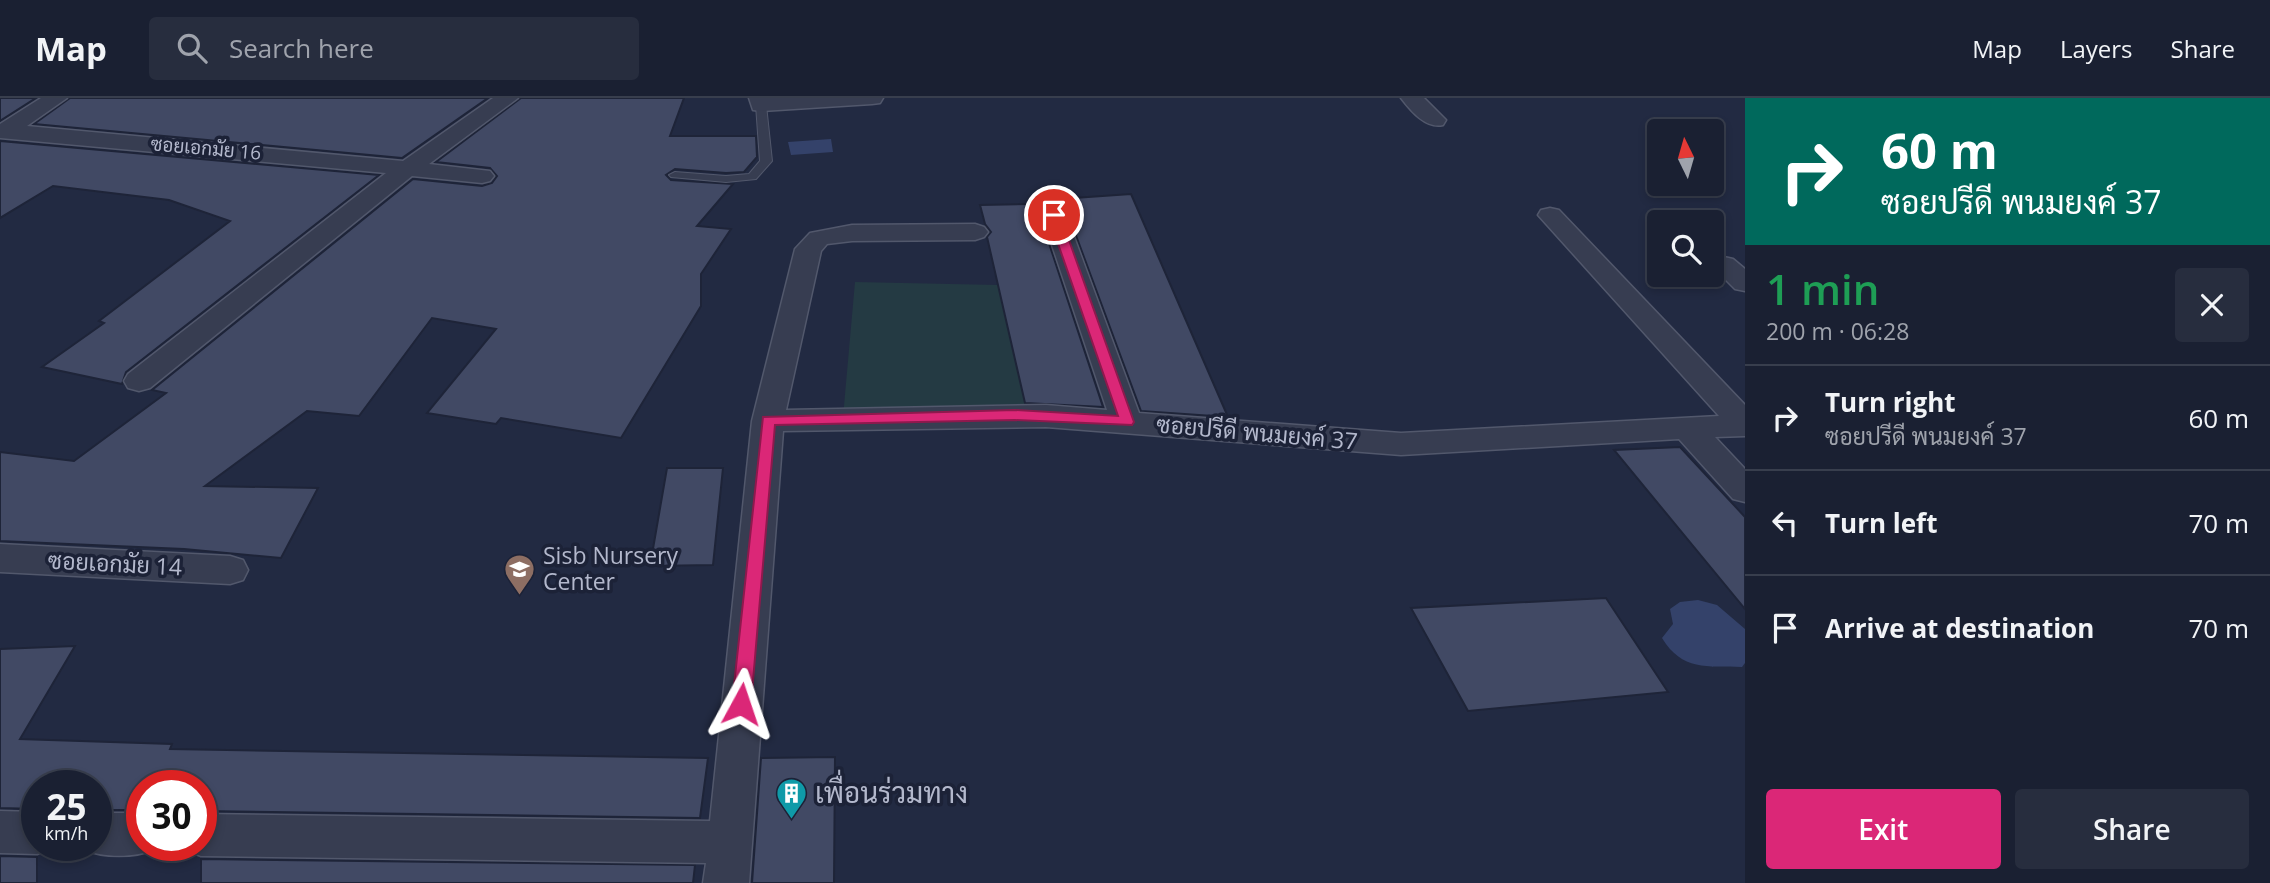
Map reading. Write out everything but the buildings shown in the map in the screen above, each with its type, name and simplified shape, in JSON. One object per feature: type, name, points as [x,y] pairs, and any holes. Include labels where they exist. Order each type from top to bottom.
[{"type":"street","name":"ซอยเอกมัย 16","points":[[2,131],[56,98]]},
{"type":"street","points":[[139,381],[408,168],[507,98]]},
{"type":"street","points":[[761,102],[872,98]]},
{"type":"street","points":[[1412,98],[1436,120]]},
{"type":"street","name":"ซอยเอกมัย 16","points":[[2,131],[482,176]]},
{"type":"street","points":[[1054,215],[1127,422]]},
{"type":"street","points":[[1550,215],[1745,425]]},
{"type":"street","points":[[217,836],[727,862],[768,421],[808,249],[819,238],[852,233],[975,232]]},
{"type":"street","points":[[1724,265],[1745,283]]},
{"type":"street","name":"ซอยปรีดี พนมยงค์ 37","points":[[768,421],[1015,415],[1401,444],[1745,425]]},
{"type":"street","points":[[1687,428],[1745,490]]},
{"type":"street","name":"ซอยเอกมัย 14","points":[[0,558],[230,570]]},
{"type":"street","points":[[0,832],[21,833]]},
{"type":"lane","points":[[676,175],[752,177],[766,161],[761,102]]},
{"type":"shaded area","points":[[855,282],[998,285],[1068,303],[1072,313],[1006,316],[1027,412],[843,417]]},
{"type":"water","points":[[831,139],[833,152],[791,155],[788,142]]},
{"type":"water","points":[[1698,600],[1717,605],[1745,629],[1745,663],[1742,667],[1707,666],[1687,661],[1670,649],[1662,638],[1673,624],[1670,609],[1680,602]]},
{"type":"place","name":"Sisb Nursery Center","points":[[520,596]]},
{"type":"place","name":"เพื่อนร่วมทาง","points":[[792,820]]},
{"type":"route","points":[[741,704],[768,421],[1015,415],[1127,422],[1054,215]]}]
